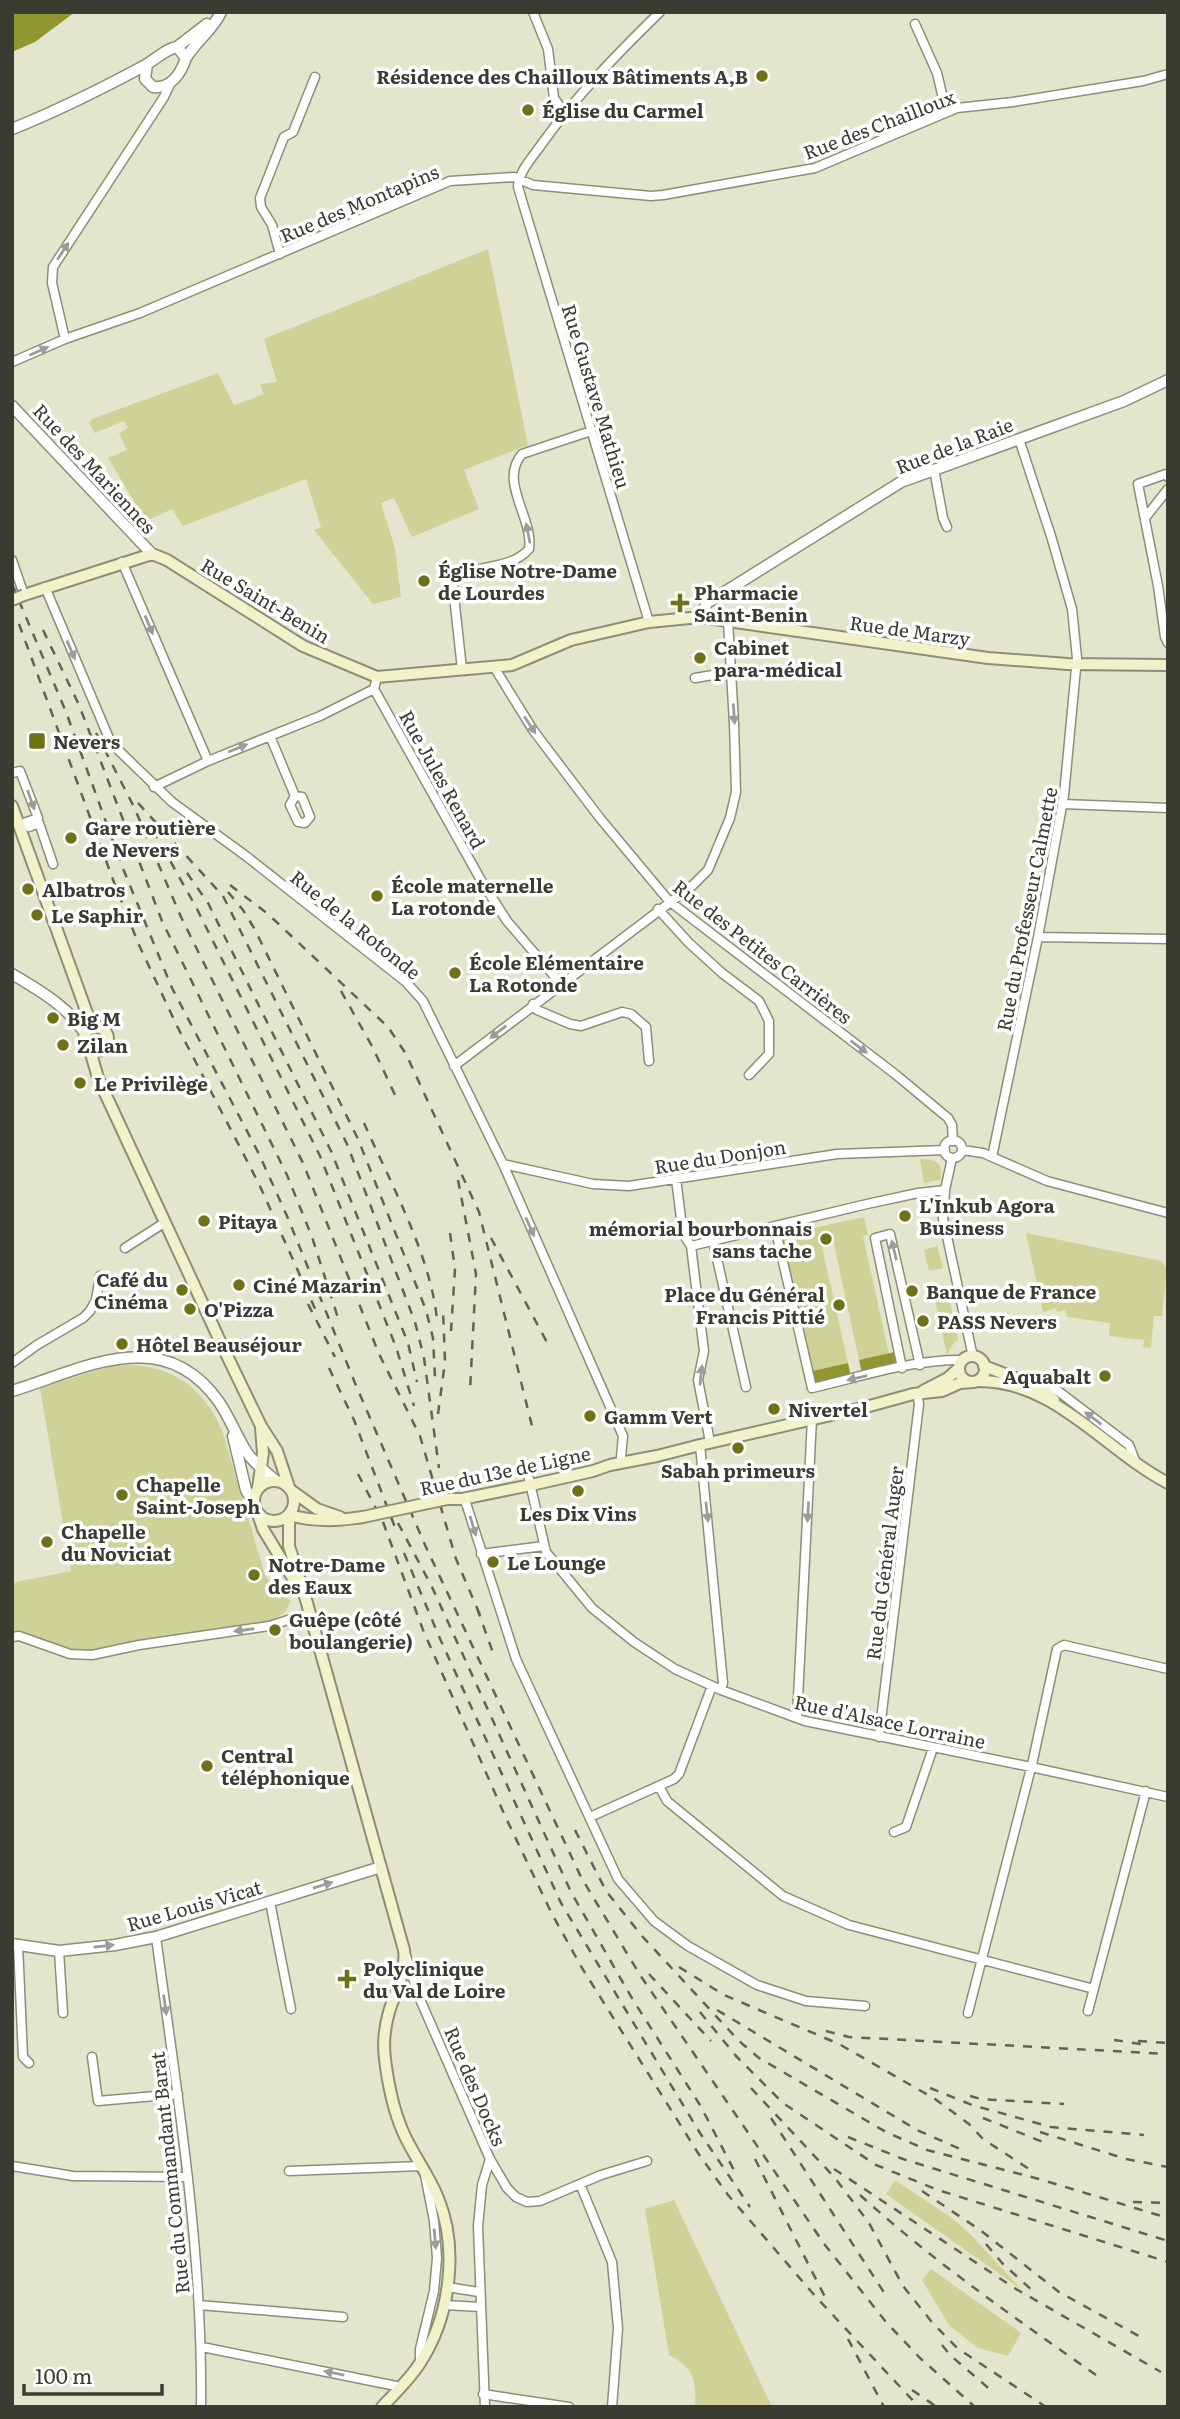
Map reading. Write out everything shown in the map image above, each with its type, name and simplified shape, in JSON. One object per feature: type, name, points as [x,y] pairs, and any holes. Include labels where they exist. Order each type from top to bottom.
[{"type":"main road","points":[[12,600],[152,554]]},
{"type":"main road","name":"Rue Saint-Benin","points":[[152,554],[167,560],[303,646],[377,677],[512,665],[571,640],[649,622]]},
{"type":"main road","name":"Rue de Marzy","points":[[649,622],[700,617],[988,658],[1076,664],[1168,665]]},
{"type":"main road","points":[[12,806],[89,1030],[84,1044],[93,1054],[164,1223],[261,1426],[277,1451],[294,1503],[289,1515],[289,1546],[309,1608],[404,1950],[404,1971],[389,2012],[385,2056],[403,2132],[436,2194],[444,2217],[448,2256],[447,2287],[445,2305],[430,2346],[420,2363],[382,2407]]},
{"type":"main road","points":[[89,1030],[101,1028],[107,1035],[106,1045],[93,1054]]},
{"type":"main road","points":[[980,1360],[984,1366],[984,1374],[975,1381],[964,1379],[965,1361],[980,1360]]},
{"type":"main road","name":"Rue du 13e de Ligne","points":[[915,1394],[948,1378],[965,1361]]},
{"type":"main road","name":"Rue du 13e de Ligne","points":[[984,1366],[1036,1386],[1050,1395],[1057,1405]]},
{"type":"main road","name":"Rue du 13e de Ligne","points":[[551,1477],[666,1453],[915,1394],[942,1391],[960,1383],[975,1381],[1006,1382],[1057,1405],[1138,1465],[1168,1483]]},
{"type":"main road","points":[[261,1426],[263,1453],[253,1502],[263,1529],[309,1608]]},
{"type":"main road","name":"Rue du 13e de Ligne","points":[[289,1515],[305,1520],[363,1517],[447,1499],[531,1487],[551,1477],[621,1457],[666,1453]]},
{"type":"main road","points":[[258,1488],[263,1483],[275,1480],[290,1489]]},
{"type":"main road","points":[[447,1499],[457,1494],[531,1487]]},
{"type":"main road","name":"Rue du 13e de Ligne","points":[[290,1489],[317,1510],[349,1519]]},
{"type":"main road","points":[[258,1514],[273,1521],[289,1515]]},
{"type":"street","points":[[12,129],[66,106],[147,64],[177,47],[221,12]]},
{"type":"street","points":[[114,81],[136,77],[145,79],[153,87],[165,87],[183,67],[193,46],[216,24],[221,12]]},
{"type":"street","points":[[533,12],[548,49],[554,98],[564,112]]},
{"type":"street","points":[[518,179],[564,112],[607,64],[660,12]]},
{"type":"street","points":[[915,24],[937,73],[946,111]]},
{"type":"street","points":[[177,47],[186,58]]},
{"type":"street","points":[[145,79],[147,64]]},
{"type":"street","name":"Rue des Chailloux","points":[[518,179],[533,186],[663,195],[815,168],[957,107],[1013,102],[1143,81],[1168,74]]},
{"type":"street","points":[[280,254],[272,225],[261,207],[260,198],[284,137],[293,132],[315,77]]},
{"type":"street","points":[[65,339],[51,283],[53,267],[161,102],[171,82]]},
{"type":"street","name":"Rue des Montapins","points":[[12,362],[65,339],[141,313],[450,181],[510,177],[518,179]]},
{"type":"street","name":"Rue Gustave Mathieu","points":[[518,179],[518,190],[649,622]]},
{"type":"street","name":"Rue de la Raie","points":[[700,617],[707,603],[901,482],[1124,401],[1168,380]]},
{"type":"street","name":"Rue des Mariennes","points":[[12,406],[152,554]]},
{"type":"street","points":[[462,669],[454,578],[463,572],[523,557],[529,550],[529,532],[513,473],[515,462],[522,454],[591,430]]},
{"type":"street","name":"Rue du Professeur Calmette","points":[[992,1157],[1063,804],[1077,650],[1072,609],[1052,536],[1019,439]]},
{"type":"street","points":[[934,469],[943,519],[947,527]]},
{"type":"street","points":[[1168,477],[1166,474],[1138,484],[1168,643]]},
{"type":"street","points":[[1145,518],[1168,489]]},
{"type":"street","points":[[12,560],[24,595]]},
{"type":"street","points":[[122,562],[208,761]]},
{"type":"street","name":"Rue de la Rotonde","points":[[45,587],[111,743],[154,787],[406,982],[429,1011],[503,1164],[623,1436],[621,1457]]},
{"type":"street","points":[[454,1066],[693,885],[708,870],[730,818],[736,792],[728,621]]},
{"type":"street","name":"Rue des Petites Carrières","points":[[494,667],[533,730],[599,817],[669,901],[895,1074],[948,1118],[952,1125],[953,1140]]},
{"type":"street","points":[[695,678],[731,672]]},
{"type":"street","points":[[154,787],[208,761],[320,716],[374,689],[377,677]]},
{"type":"street","name":"Rue Jules Renard","points":[[374,689],[482,882],[507,920],[561,984]]},
{"type":"street","points":[[270,736],[295,796]]},
{"type":"street","points":[[12,773],[20,771],[38,818],[19,828]]},
{"type":"street","points":[[1063,804],[1168,808]]},
{"type":"street","points":[[19,828],[39,823],[53,864]]},
{"type":"street","points":[[659,909],[713,965],[759,1002],[769,1021],[769,1054],[749,1075]]},
{"type":"street","points":[[1038,937],[1168,939]]},
{"type":"street","points":[[12,974],[58,1003],[89,1030]]},
{"type":"street","points":[[533,1004],[537,1010],[581,1026],[622,1012],[632,1014],[646,1027],[649,1061]]},
{"type":"street","points":[[953,1140],[960,1144],[962,1150],[959,1156],[952,1158],[947,1155],[946,1144],[953,1140]]},
{"type":"street","name":"Rue du Donjon","points":[[503,1164],[593,1184],[617,1186],[837,1154],[945,1150]]},
{"type":"street","points":[[962,1150],[992,1157],[1047,1181],[1168,1213]]},
{"type":"street","points":[[775,1227],[812,1388],[902,1368],[965,1361],[969,1342],[943,1218],[945,1190],[952,1158]]},
{"type":"street","points":[[676,1179],[683,1234],[691,1246],[704,1351],[698,1380],[723,1683],[721,1690]]},
{"type":"street","points":[[691,1246],[914,1194],[945,1190]]},
{"type":"street","points":[[125,1248],[164,1223]]},
{"type":"street","points":[[902,1368],[875,1238],[890,1234],[920,1365]]},
{"type":"street","points":[[713,1241],[746,1387]]},
{"type":"street","points":[[12,1363],[83,1318],[96,1300],[100,1276]]},
{"type":"street","points":[[12,1391],[120,1357],[149,1357],[172,1364],[193,1375],[219,1403],[249,1456],[275,1480]]},
{"type":"street","points":[[1036,1386],[1058,1391],[1129,1445],[1138,1465]]},
{"type":"street","name":"Rue du Général Auger","points":[[879,1737],[919,1404],[915,1394]]},
{"type":"street","points":[[797,1718],[811,1419]]},
{"type":"street","points":[[231,1426],[246,1490],[253,1502]]},
{"type":"street","name":"Rue d'Alsace Lorraine","points":[[531,1487],[546,1552],[592,1608],[644,1649],[675,1668],[721,1690],[797,1718],[1168,1797]]},
{"type":"street","points":[[461,1499],[466,1503],[516,1660],[618,1878],[654,1921],[688,1946],[757,1985],[806,2001],[865,2006]]},
{"type":"street","points":[[481,1554],[544,1546]]},
{"type":"street","points":[[12,1637],[19,1636],[70,1654],[92,1655],[139,1645],[269,1626],[309,1608]]},
{"type":"street","points":[[968,2013],[1031,1767],[1057,1649],[1064,1645],[1168,1669]]},
{"type":"street","points":[[590,1818],[674,1779],[679,1774],[712,1686]]},
{"type":"street","points":[[894,1832],[906,1827],[933,1748]]},
{"type":"street","points":[[659,1786],[667,1801],[783,1896],[849,1925],[1094,1989]]},
{"type":"street","points":[[1088,2011],[1146,1791]]},
{"type":"street","name":"Rue Louis Vicat","points":[[15,1944],[59,1951],[156,1937],[381,1867]]},
{"type":"street","points":[[270,1902],[291,2009]]},
{"type":"street","name":"Rue du Commandant Barat","points":[[156,1937],[188,2177],[202,2347],[201,2407]]},
{"type":"street","points":[[15,1944],[23,2057],[29,2063]]},
{"type":"street","name":"Rue des Docks","points":[[404,1950],[419,1997],[491,2159],[482,2185],[478,2226],[485,2407]]},
{"type":"street","points":[[59,1951],[63,2013]]},
{"type":"street","points":[[92,2057],[98,2101],[178,2094]]},
{"type":"street","points":[[491,2159],[507,2188],[516,2197],[527,2202],[540,2201],[647,2161]]},
{"type":"street","points":[[12,2165],[73,2176],[188,2177]]},
{"type":"street","points":[[289,2171],[423,2169],[434,2221],[437,2258],[434,2291],[420,2349],[420,2363]]},
{"type":"street","points":[[580,2184],[612,2262],[618,2328],[612,2407]]},
{"type":"street","points":[[447,2287],[479,2292]]},
{"type":"street","points":[[199,2305],[343,2317]]},
{"type":"street","points":[[445,2305],[480,2308]]},
{"type":"street","points":[[202,2347],[401,2387]]},
{"type":"street","points":[[483,2394],[569,2407]]},
{"type":"green space","points":[[488,249],[528,445],[464,470],[479,509],[412,537],[394,498],[381,503],[395,548],[401,597],[373,604],[314,530],[321,527],[306,479],[183,526],[172,509],[146,521],[108,458],[127,450],[119,433],[128,428],[124,421],[95,433],[89,423],[92,419],[218,373],[234,405],[264,394],[260,384],[277,382],[264,339]]},
{"type":"green space","points":[[920,1159],[938,1163],[941,1170],[940,1180],[924,1183]]},
{"type":"green space","name":"Place du Général Francis Pittié","points":[[864,1217],[868,1235],[863,1236],[889,1354],[859,1360],[832,1235],[820,1238],[848,1363],[808,1372],[777,1236]]},
{"type":"green space","points":[[1026,1233],[1162,1261],[1167,1269],[1162,1316],[1154,1316],[1151,1348],[1143,1347],[1144,1340],[1109,1336],[1110,1323],[1067,1317],[1065,1310],[1057,1312],[1056,1308],[1043,1312]]},
{"type":"green space","points":[[937,1246],[943,1268],[929,1271],[924,1250]]},
{"type":"green space","points":[[949,1296],[954,1322],[944,1325],[939,1321],[935,1299]]},
{"type":"green space","points":[[955,1324],[958,1341],[955,1341],[947,1355],[941,1327]]},
{"type":"green space","points":[[114,1365],[151,1367],[167,1372],[194,1389],[215,1416],[223,1433],[265,1575],[277,1591],[291,1601],[285,1612],[272,1621],[90,1652],[71,1651],[19,1631],[12,1632],[12,1586],[16,1582],[71,1571],[40,1388]]},
{"type":"green space","points":[[895,2180],[952,2218],[1021,2289],[886,2194]]},
{"type":"green space","points":[[674,2200],[771,2405],[768,2407],[695,2407],[692,2375],[684,2365],[669,2355],[645,2209]]},
{"type":"green space","points":[[931,2269],[1021,2333],[1008,2356],[978,2348],[949,2325],[922,2280]]},
{"type":"shaded area","points":[[12,12],[75,12],[35,42],[12,52]]},
{"type":"shaded area","points":[[899,1351],[902,1365],[862,1374],[859,1360]]},
{"type":"shaded area","points":[[848,1363],[851,1377],[811,1385],[808,1372]]},
{"type":"railway","points":[[12,584],[66,712],[122,866],[172,988],[259,1154],[425,1545],[581,1877],[640,1975],[825,2245],[886,2322],[920,2358],[975,2407]]},
{"type":"railway","points":[[19,624],[139,945],[177,1026],[259,1184],[316,1311]]},
{"type":"railway","points":[[43,630],[79,705],[162,921],[287,1175],[312,1237],[338,1318]]},
{"type":"railway","points":[[96,733],[134,807],[181,917],[303,1163],[379,1354],[420,1436],[456,1559],[480,1615]]},
{"type":"railway","points":[[138,803],[223,896],[347,1144],[415,1322],[424,1358],[439,1468]]},
{"type":"railway","points":[[153,830],[197,909],[320,1156],[396,1347],[414,1406]]},
{"type":"railway","points":[[187,873],[208,903],[331,1151],[408,1343],[417,1382]]},
{"type":"railway","points":[[230,885],[268,914],[388,1027],[406,1054],[479,1212],[533,1430]]},
{"type":"railway","points":[[228,892],[254,928],[358,1139],[426,1310],[433,1338],[435,1377]]},
{"type":"railway","points":[[341,991],[373,1048],[395,1095]]},
{"type":"railway","points":[[364,1123],[418,1245],[427,1271],[437,1320]]},
{"type":"railway","points":[[458,1180],[476,1274],[470,1391]]},
{"type":"railway","points":[[450,1233],[455,1269],[451,1331]]},
{"type":"railway","points":[[491,1238],[549,1346]]},
{"type":"railway","points":[[308,1304],[335,1357]]},
{"type":"railway","points":[[438,1414],[445,1362],[443,1310]]},
{"type":"railway","points":[[329,1368],[354,1420],[396,1530]]},
{"type":"railway","points":[[358,1474],[383,1522],[423,1630],[506,1818],[552,1914],[582,1968],[698,2153],[728,2195],[816,2297],[919,2407]]},
{"type":"railway","points":[[398,1523],[432,1587],[571,1892],[633,2000],[700,2105],[736,2174]]},
{"type":"railway","points":[[404,1553],[441,1641],[561,1903],[700,2133],[750,2207]]},
{"type":"railway","points":[[477,1608],[493,1653]]},
{"type":"railway","points":[[575,1830],[606,1891],[642,1936],[739,2041],[759,2058],[886,2132],[927,2150],[1039,2179],[1168,2218]]},
{"type":"railway","points":[[679,1967],[724,1995],[839,2044],[935,2099],[969,2124],[983,2139],[1032,2171]]},
{"type":"railway","points":[[649,1974],[711,2041]]},
{"type":"railway","points":[[717,2010],[917,2130],[967,2152]]},
{"type":"railway","points":[[700,2012],[736,2056],[783,2103],[876,2165],[938,2190],[1168,2262]]},
{"type":"railway","points":[[826,2031],[849,2037],[1168,2054]]},
{"type":"railway","points":[[1114,2040],[1147,2045]]},
{"type":"railway","points":[[1138,2041],[1168,2043]]},
{"type":"railway","points":[[751,2088],[835,2178],[869,2223],[903,2286],[931,2321],[957,2348],[1046,2407]]},
{"type":"railway","points":[[930,2088],[972,2105],[1051,2127],[1144,2135]]},
{"type":"railway","points":[[970,2096],[1064,2104]]},
{"type":"railway","points":[[771,2118],[885,2294]]},
{"type":"railway","points":[[983,2118],[1048,2144]]},
{"type":"railway","points":[[1040,2132],[1126,2159],[1168,2167]]},
{"type":"railway","points":[[848,2137],[903,2159],[1168,2241]]},
{"type":"railway","points":[[755,2159],[826,2299]]},
{"type":"railway","points":[[834,2169],[1016,2289],[1161,2372]]},
{"type":"railway","points":[[922,2191],[980,2230],[1059,2292],[1146,2340]]},
{"type":"railway","points":[[860,2195],[946,2266],[1096,2375]]},
{"type":"railway","points":[[1133,2202],[1168,2203]]},
{"type":"railway","points":[[986,2244],[1003,2264],[1033,2291]]},
{"type":"railway","points":[[848,2339],[884,2407]]},
{"type":"railway","points":[[942,2345],[993,2392]]},
{"type":"railway","points":[[912,2390],[937,2407]]},
{"type":"place","name":"Résidence des Chailloux Bâtiments A,B","points":[[762,76]]},
{"type":"place","name":"Église du Carmel","points":[[528,110]]},
{"type":"place","name":"Église Notre-Dame de Lourdes","points":[[424,581]]},
{"type":"place","name":"Pharmacie Saint-Benin","points":[[680,603]]},
{"type":"place","name":"Cabinet para-médical","points":[[700,658]]},
{"type":"place","name":"Nevers","points":[[37,741]]},
{"type":"place","name":"Gare routière de Nevers","points":[[71,838]]},
{"type":"place","name":"Albatros","points":[[28,889]]},
{"type":"place","name":"École maternelle La rotonde","points":[[377,896]]},
{"type":"place","name":"Le Saphir","points":[[37,915]]},
{"type":"place","name":"École Elémentaire La Rotonde","points":[[455,973]]},
{"type":"place","name":"Big M","points":[[53,1018]]},
{"type":"place","name":"Zilan","points":[[63,1045]]},
{"type":"place","name":"Le Privilège","points":[[80,1083]]},
{"type":"place","name":"L'Inkub Agora Business","points":[[905,1216]]},
{"type":"place","name":"Pitaya","points":[[204,1221]]},
{"type":"place","name":"mémorial bourbonnais sans tache","points":[[826,1239]]},
{"type":"place","name":"Ciné Mazarin","points":[[239,1285]]},
{"type":"place","name":"Café du Cinéma","points":[[182,1290]]},
{"type":"place","name":"Banque de France","points":[[912,1291]]},
{"type":"place","name":"Place du Général Francis Pittié","points":[[839,1305]]},
{"type":"place","name":"O'Pizza","points":[[190,1309]]},
{"type":"place","name":"PASS Nevers","points":[[923,1321]]},
{"type":"place","name":"Hôtel Beauséjour","points":[[122,1344]]},
{"type":"place","name":"Aquabalt","points":[[1105,1376]]},
{"type":"place","name":"Nivertel","points":[[774,1409]]},
{"type":"place","name":"Gamm Vert","points":[[590,1416]]},
{"type":"place","name":"Sabah primeurs","points":[[738,1448]]},
{"type":"place","name":"Les Dix Vins","points":[[578,1491]]},
{"type":"place","name":"Chapelle Saint-Joseph","points":[[122,1495]]},
{"type":"place","name":"Chapelle du Noviciat","points":[[47,1542]]},
{"type":"place","name":"Le Lounge","points":[[493,1562]]},
{"type":"place","name":"Notre-Dame des Eaux","points":[[254,1575]]},
{"type":"place","name":"Guêpe (côté boulangerie)","points":[[275,1630]]},
{"type":"place","name":"Central téléphonique","points":[[207,1766]]},
{"type":"place","name":"Polyclinique du Val de Loire","points":[[347,1979]]}]
